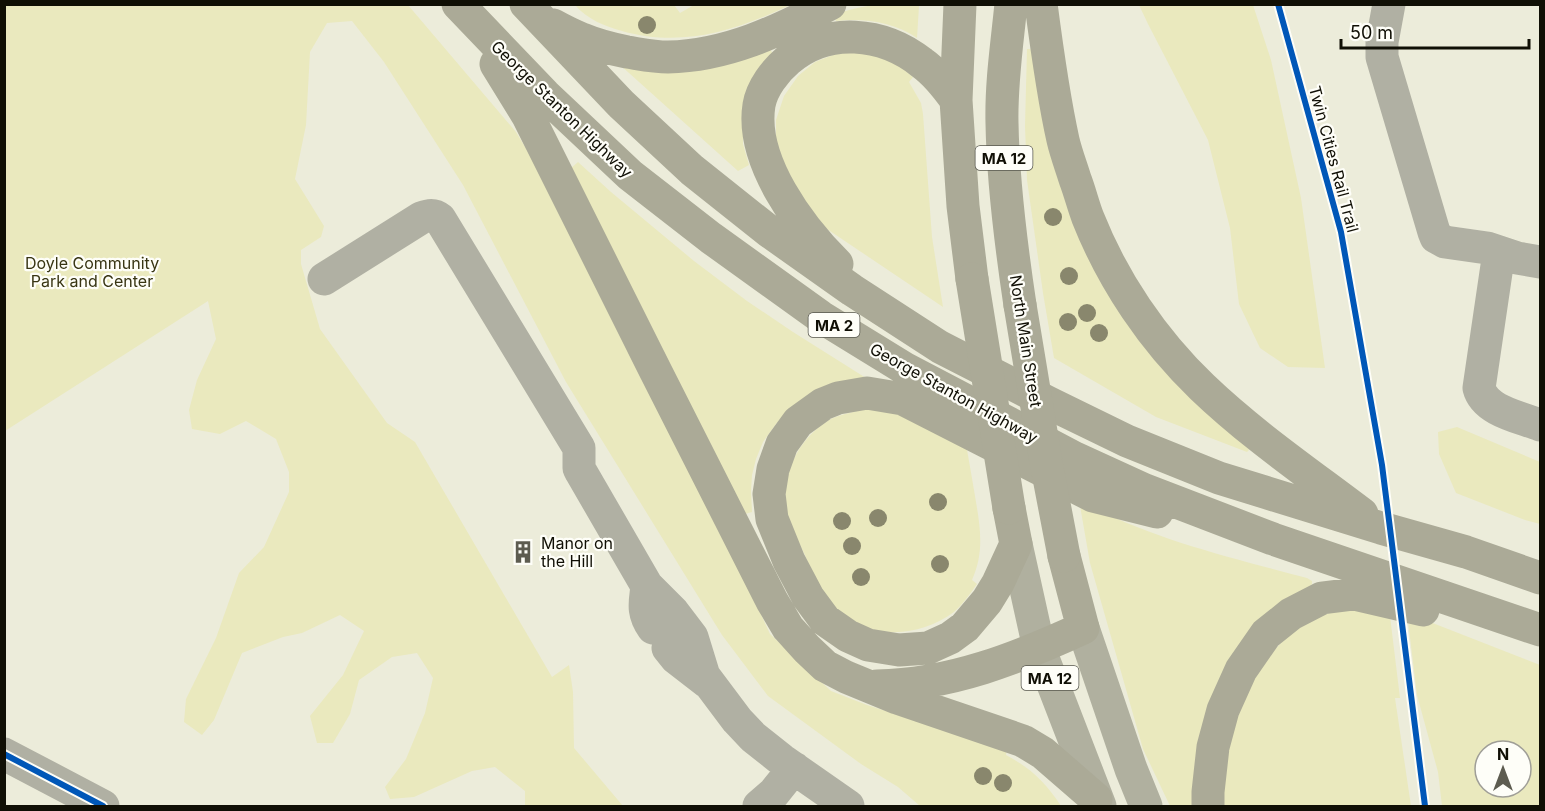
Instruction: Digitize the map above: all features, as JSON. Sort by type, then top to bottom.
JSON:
[{"type":"highway","points":[[533,12],[583,40],[625,51],[667,57],[713,52],[740,45],[830,4]]},
{"type":"highway","name":"MA 12","points":[[960,4],[956,100],[963,206],[972,279],[1016,544]]},
{"type":"highway","points":[[1011,6],[1050,67],[1063,141],[1088,218],[1118,281],[1143,319],[1177,362],[1221,405],[1381,528]]},
{"type":"highway","name":"North Main Street","points":[[1011,6],[1004,64],[1002,123],[1007,206],[1020,305],[1046,462],[1064,556],[1083,628]]},
{"type":"highway","points":[[459,7],[528,116],[767,591],[788,628],[825,666],[846,677],[897,698],[1023,741],[1043,753],[1098,803]]},
{"type":"highway","name":"George Stanton Highway","points":[[459,7],[544,95],[630,175],[711,238],[821,317],[904,368],[1075,458],[1145,490],[1273,539],[1540,630]]},
{"type":"highway","name":"George Stanton Highway","points":[[533,12],[621,104],[692,170],[770,232],[852,290],[952,354],[1127,441],[1219,478],[1466,552],[1540,578]]},
{"type":"highway","points":[[883,310],[816,242],[783,195],[764,153],[759,125],[759,102],[764,88],[773,75],[792,56],[827,39],[843,37],[879,40],[895,46],[921,62],[945,84],[956,100]]},
{"type":"highway","points":[[1016,544],[998,584],[987,601],[965,627],[950,638],[928,648],[899,650],[868,645],[848,636],[825,620],[808,597],[789,561],[772,519],[769,494],[773,469],[782,444],[798,422],[823,404],[838,398],[867,393],[903,399],[1093,496],[1273,539]]},
{"type":"highway","points":[[1208,807],[1213,747],[1223,711],[1240,670],[1266,634],[1291,614],[1322,598],[1354,594],[1540,639]]},
{"type":"highway","points":[[869,686],[894,686],[956,676],[1014,658],[1083,628]]},
{"type":"main road","name":"MA 12","points":[[1016,544],[1039,648],[1098,803]]},
{"type":"main road","name":"North Main Street","points":[[1083,628],[1146,807]]},
{"type":"street","points":[[1389,4],[1382,42],[1382,57],[1436,237],[1445,242],[1487,248],[1521,259],[1540,262]]},
{"type":"street","points":[[324,279],[421,218],[429,215],[440,219],[579,448],[579,468],[647,586],[673,612],[692,637],[707,682]]},
{"type":"street","points":[[1500,252],[1479,388],[1486,402],[1496,408],[1540,424]]},
{"type":"street","points":[[647,586],[645,613],[647,620],[676,658],[707,682],[753,737],[848,807]]},
{"type":"street","points":[[4,754],[104,807]]},
{"type":"street","points":[[759,807],[774,793],[794,768]]},
{"type":"green space","points":[[889,4],[919,6],[917,38],[899,28],[878,22],[836,21],[834,15],[861,7]]},
{"type":"green space","name":"Doyle Community Park and Center","points":[[4,5],[408,5],[516,132],[566,214],[733,553],[770,634],[831,691],[867,705],[1007,749],[1006,755],[1037,777],[1061,806],[920,806],[898,787],[861,764],[768,696],[722,635],[566,382],[463,185],[384,62],[352,21],[327,23],[310,52],[306,125],[295,179],[324,226],[321,237],[301,250],[301,264],[320,329],[387,423],[415,442],[552,677],[569,665],[573,692],[574,748],[623,806],[525,806],[525,791],[495,767],[472,771],[414,797],[390,799],[385,787],[406,759],[425,713],[433,678],[417,653],[392,657],[359,680],[350,714],[333,743],[317,743],[310,716],[343,675],[364,631],[340,615],[302,633],[283,637],[242,653],[214,720],[202,735],[184,722],[186,699],[216,638],[239,573],[264,547],[289,492],[289,472],[276,439],[246,421],[220,434],[192,429],[189,410],[197,380],[216,339],[208,301],[5,431]]},
{"type":"green space","points":[[575,5],[674,5],[680,13],[694,5],[790,5],[728,29],[708,34],[666,38],[644,36],[609,27],[590,18]]},
{"type":"green space","points":[[1139,5],[1253,5],[1271,60],[1301,198],[1325,368],[1288,367],[1260,348],[1239,304],[1230,228],[1208,140]]},
{"type":"green space","points":[[767,45],[774,55],[743,125],[743,144],[749,165],[738,171],[619,64]]},
{"type":"green space","points":[[1027,49],[1033,51],[1056,169],[1247,446],[1249,450],[1247,452],[1156,417],[1054,358],[1027,180],[1025,126]]},
{"type":"green space","points":[[854,50],[893,60],[913,77],[909,82],[921,103],[923,114],[932,237],[943,307],[824,227],[799,198],[776,148],[776,120],[784,96],[798,76],[815,62],[838,53]]},
{"type":"green space","points":[[578,162],[694,261],[747,301],[866,378],[790,409],[776,424],[763,442],[756,459],[752,475],[752,512],[745,514],[570,169]]},
{"type":"green space","points":[[860,410],[890,410],[966,444],[980,528],[979,559],[972,580],[977,584],[954,612],[919,629],[901,632],[866,627],[835,608],[817,584],[788,518],[786,489],[788,476],[792,462],[807,438],[829,420]]},
{"type":"green space","points":[[1457,427],[1540,462],[1540,524],[1456,493],[1439,454],[1438,432]]},
{"type":"green space","points":[[1079,500],[1134,526],[1190,546],[1312,581],[1308,588],[1296,593],[1193,806],[1170,806],[1143,749],[1090,563]]},
{"type":"green space","points":[[1348,607],[1389,608],[1400,698],[1395,698],[1411,806],[1220,806],[1220,786],[1237,707],[1269,656],[1290,633],[1320,616]]},
{"type":"green space","points":[[1407,613],[1540,665],[1540,806],[1442,806],[1438,772],[1417,695]]},
{"type":"cycle path","name":"Twin Cities Rail Trail","points":[[1278,4],[1341,232],[1382,465],[1425,806]]},
{"type":"cycle path","points":[[4,754],[103,806]]},
{"type":"place","name":"Manor on the Hill","points":[[523,552]]}]
